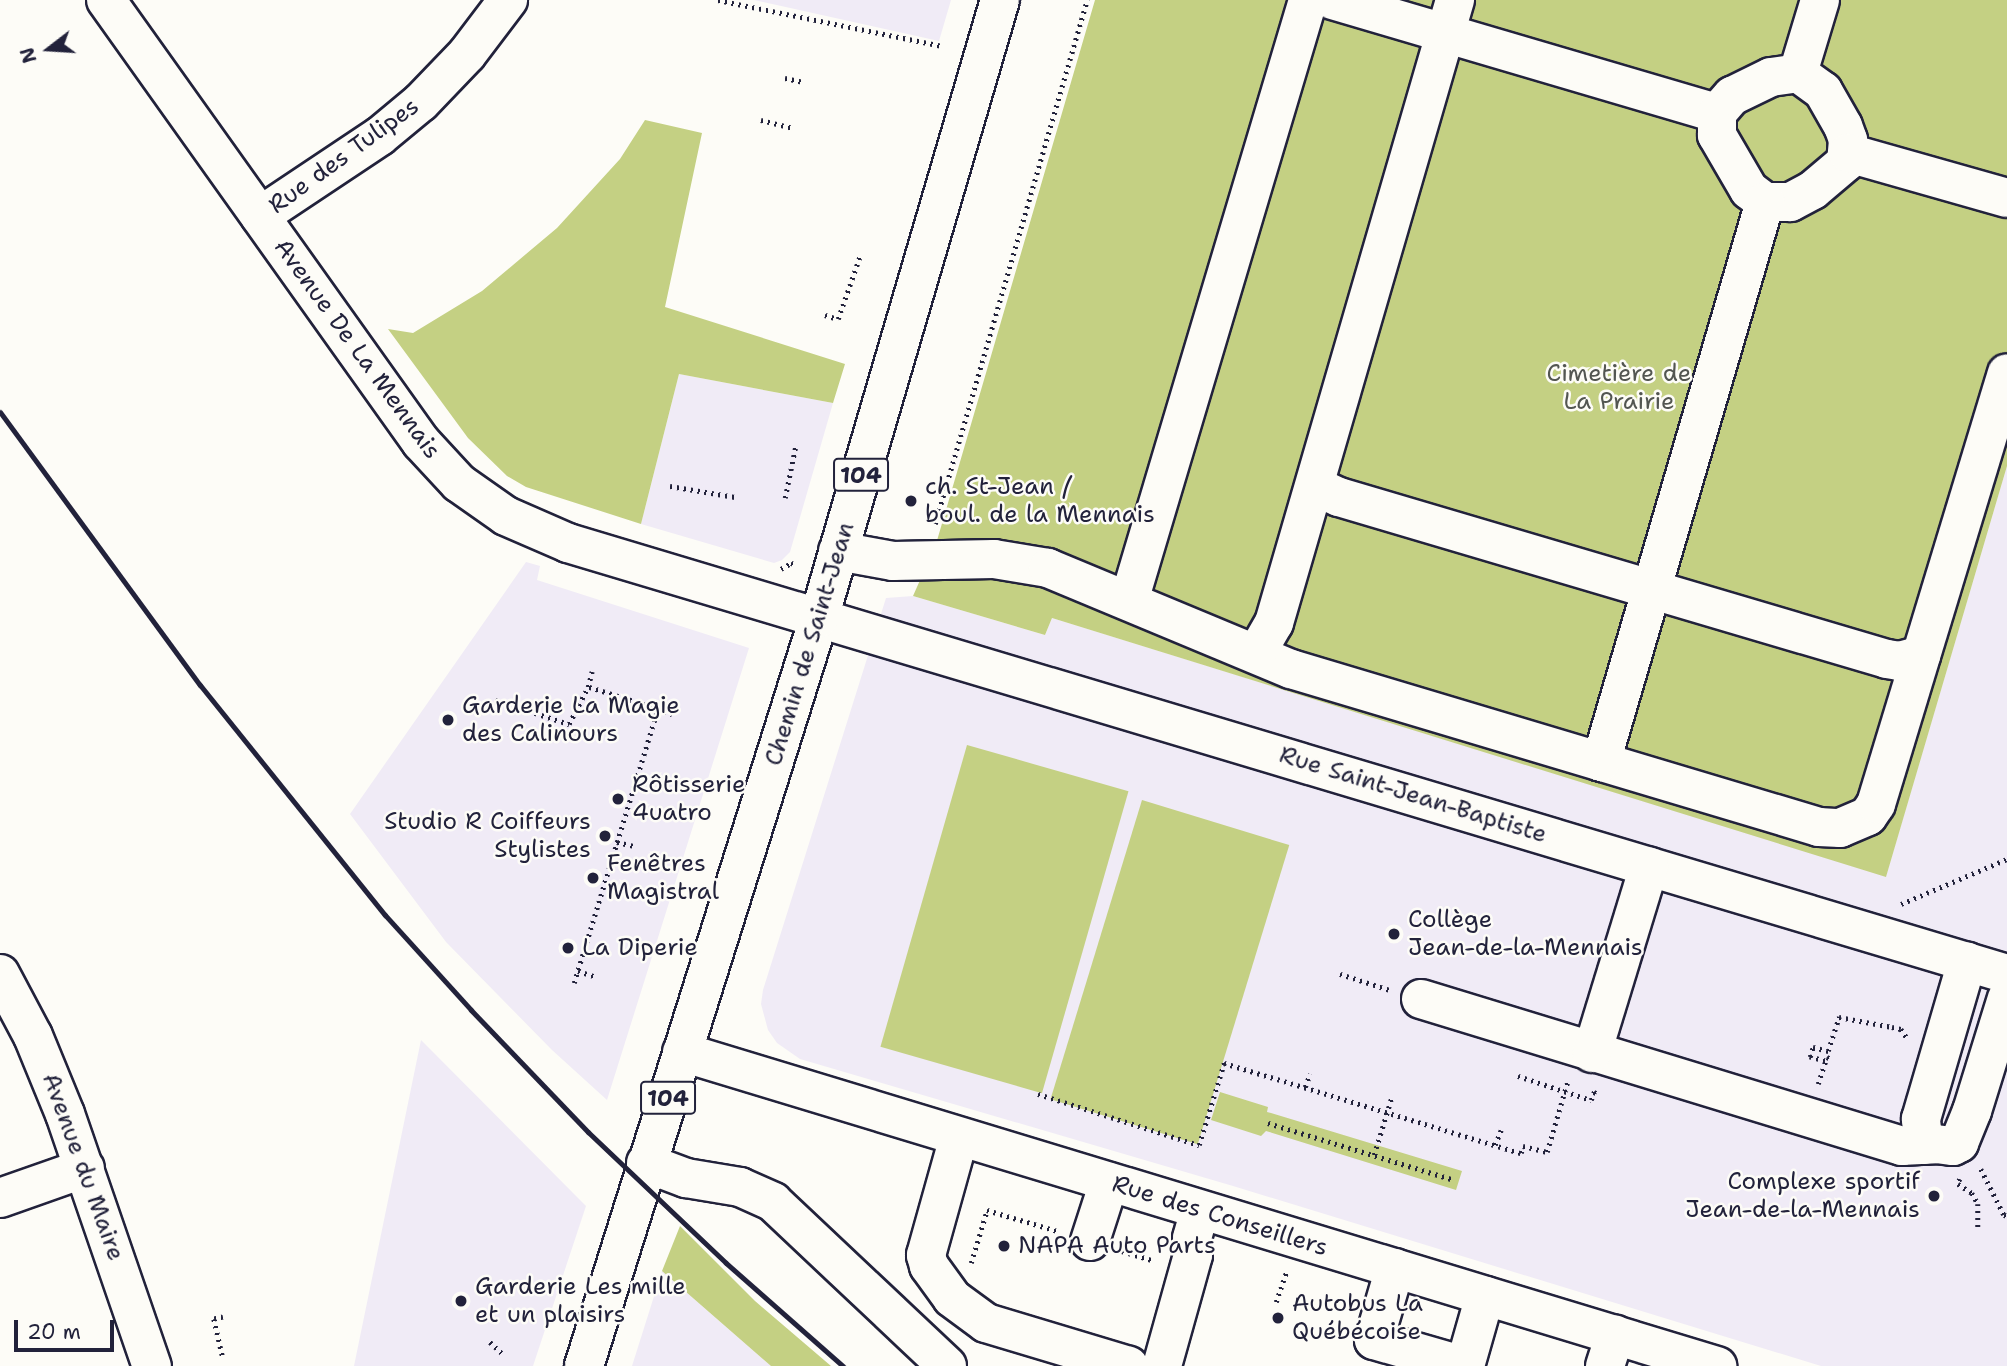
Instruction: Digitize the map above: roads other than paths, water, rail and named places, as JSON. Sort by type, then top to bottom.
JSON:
[{"type":"street","name":"Avenue De La Mennais","points":[[106,0],[413,432],[441,466],[480,501],[568,543],[819,618]]},
{"type":"street","name":"Rue des Tulipes","points":[[261,216],[380,136],[421,102],[467,54],[508,0]]},
{"type":"street","name":"Chemin de Saint-Jean","points":[[584,1366],[819,618],[1000,0]]},
{"type":"street","points":[[1129,601],[1308,0]]},
{"type":"street","points":[[1332,0],[1450,16],[1717,113]]},
{"type":"street","points":[[1798,73],[1820,0]]},
{"type":"street","points":[[1256,654],[1275,623],[1450,16]]},
{"type":"street","points":[[1798,73],[1823,91],[1843,126],[1848,153],[1846,162],[1813,190],[1790,202],[1765,202],[1749,190],[1717,135],[1717,113],[1723,104],[1742,91],[1771,77],[1798,73]]},
{"type":"street","points":[[1848,153],[2007,198]]},
{"type":"street","points":[[1601,762],[1765,202]]},
{"type":"street","points":[[838,551],[973,573],[994,559],[1048,568],[1291,669],[1819,827],[1840,828],[1855,824],[1868,816],[1876,804],[2007,374]]},
{"type":"street","points":[[1315,486],[1339,497],[1887,659],[1899,660],[1921,655]]},
{"type":"street","name":"Rue Saint-Jean-Baptiste","points":[[819,618],[2007,974]]},
{"type":"street","points":[[1582,1060],[1649,866]]},
{"type":"street","points":[[1924,1145],[1921,1119],[1967,962]]},
{"type":"street","name":"Avenue du Maire","points":[[0,974],[33,1035],[86,1168],[152,1366]]},
{"type":"street","points":[[1421,999],[1582,1060],[1902,1146],[1953,1146],[1959,1143],[1972,1111],[2007,998]]},
{"type":"street","name":"Rue des Conseillers","points":[[682,1052],[1109,1182],[1187,1237],[1395,1268],[1485,1296],[1610,1351],[1717,1366]]},
{"type":"street","points":[[959,1137],[926,1255],[929,1266],[952,1298],[986,1323],[1129,1366]]},
{"type":"street","points":[[646,1163],[686,1178],[740,1186],[773,1202],[947,1366]]},
{"type":"street","points":[[0,1198],[86,1168]]},
{"type":"street","points":[[1090,1241],[1109,1182]]},
{"type":"street","points":[[1162,1366],[1193,1255],[1187,1237]]},
{"type":"street","points":[[1395,1268],[1370,1353],[1464,1366],[1485,1296]]},
{"type":"railway","points":[[0,412],[200,685],[385,915],[588,1132],[726,1263],[843,1366]]},
{"type":"place","name":"ch. St-Jean / boul. de la Mennais","points":[[911,501]]},
{"type":"place","name":"Garderie La Magie des Calinours","points":[[448,720]]},
{"type":"place","name":"Rôtisserie 4uatro","points":[[618,799]]},
{"type":"place","name":"Studio R Coiffeurs Stylistes","points":[[605,836]]},
{"type":"place","name":"Fenêtres Magistral","points":[[593,878]]},
{"type":"place","name":"Collège Jean-de-la-Mennais","points":[[1394,934]]},
{"type":"place","name":"La Diperie","points":[[568,948]]},
{"type":"place","name":"Complexe sportif Jean-de-la-Mennais","points":[[1934,1196]]},
{"type":"place","name":"NAPA Auto Parts","points":[[1004,1246]]},
{"type":"place","name":"Garderie Les mille et un plaisirs","points":[[461,1301]]},
{"type":"place","name":"Autobus La Québécoise","points":[[1278,1318]]},
{"type":"park label","name":"Cimetière de La Prairie","points":[[1619,388]]}]
